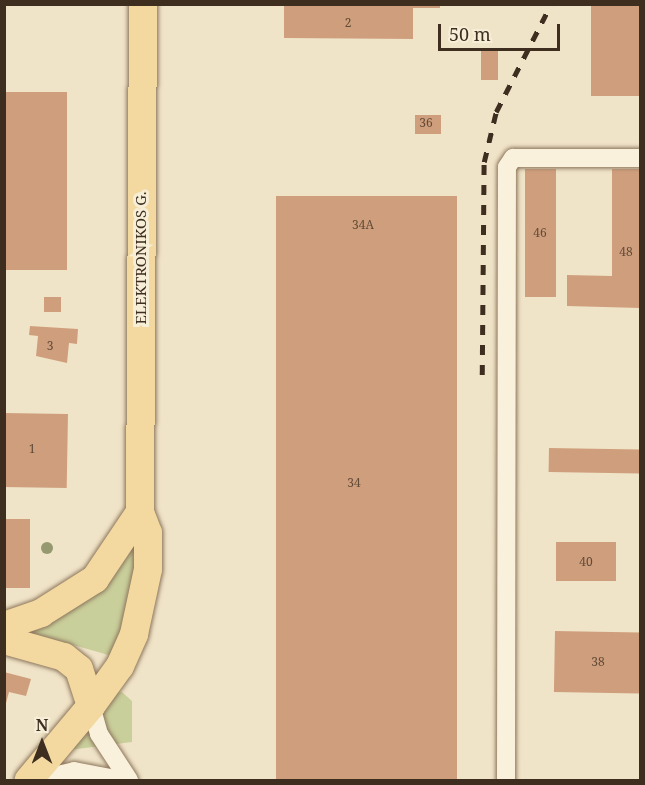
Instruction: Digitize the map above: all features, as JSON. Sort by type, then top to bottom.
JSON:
[{"type":"main road","name":"ELEKTRONIKOS G.","points":[[29,780],[91,706],[120,666],[144,596],[148,533],[140,513],[143,4]]},
{"type":"main road","points":[[4,626],[41,613],[95,579],[140,513]]},
{"type":"main road","points":[[4,640],[64,657],[79,669],[91,706]]},
{"type":"street","points":[[506,780],[507,167],[513,158],[640,158]]},
{"type":"street","points":[[91,706],[99,734],[129,780]]},
{"type":"street","points":[[36,780],[74,771],[121,780]]},
{"type":"green space","points":[[141,532],[128,622],[112,656],[24,631]]},
{"type":"green space","points":[[122,692],[132,701],[132,742],[69,750],[113,693]]},
{"type":"building","points":[[284,4],[440,4],[440,8],[413,8],[413,39],[284,38]]},
{"type":"building","points":[[591,4],[640,4],[640,96],[591,96]]},
{"type":"building","points":[[481,49],[498,49],[498,80],[481,80]]},
{"type":"building","points":[[4,92],[67,92],[67,270],[4,270]]},
{"type":"building","points":[[415,115],[441,115],[441,134],[415,134]]},
{"type":"building","points":[[525,169],[556,169],[556,297],[525,297]]},
{"type":"building","points":[[612,169],[640,169],[640,308],[567,306],[567,275],[612,276]]},
{"type":"building","points":[[276,196],[457,196],[457,780],[276,780]]},
{"type":"building","points":[[44,297],[61,297],[61,312],[44,312]]},
{"type":"building","points":[[30,326],[78,329],[77,344],[69,343],[67,363],[36,356],[38,336],[29,335]]},
{"type":"building","points":[[4,413],[68,414],[67,488],[4,487]]},
{"type":"building","points":[[549,448],[640,450],[640,474],[549,472]]},
{"type":"building","points":[[4,519],[30,519],[30,588],[4,588]]},
{"type":"building","points":[[556,542],[616,542],[616,581],[556,581]]},
{"type":"building","points":[[555,631],[640,632],[639,693],[554,692]]},
{"type":"building","points":[[4,672],[31,679],[26,696],[9,692],[5,707]]},
{"type":"railway","points":[[482,375],[484,162],[496,112],[551,4]]}]
